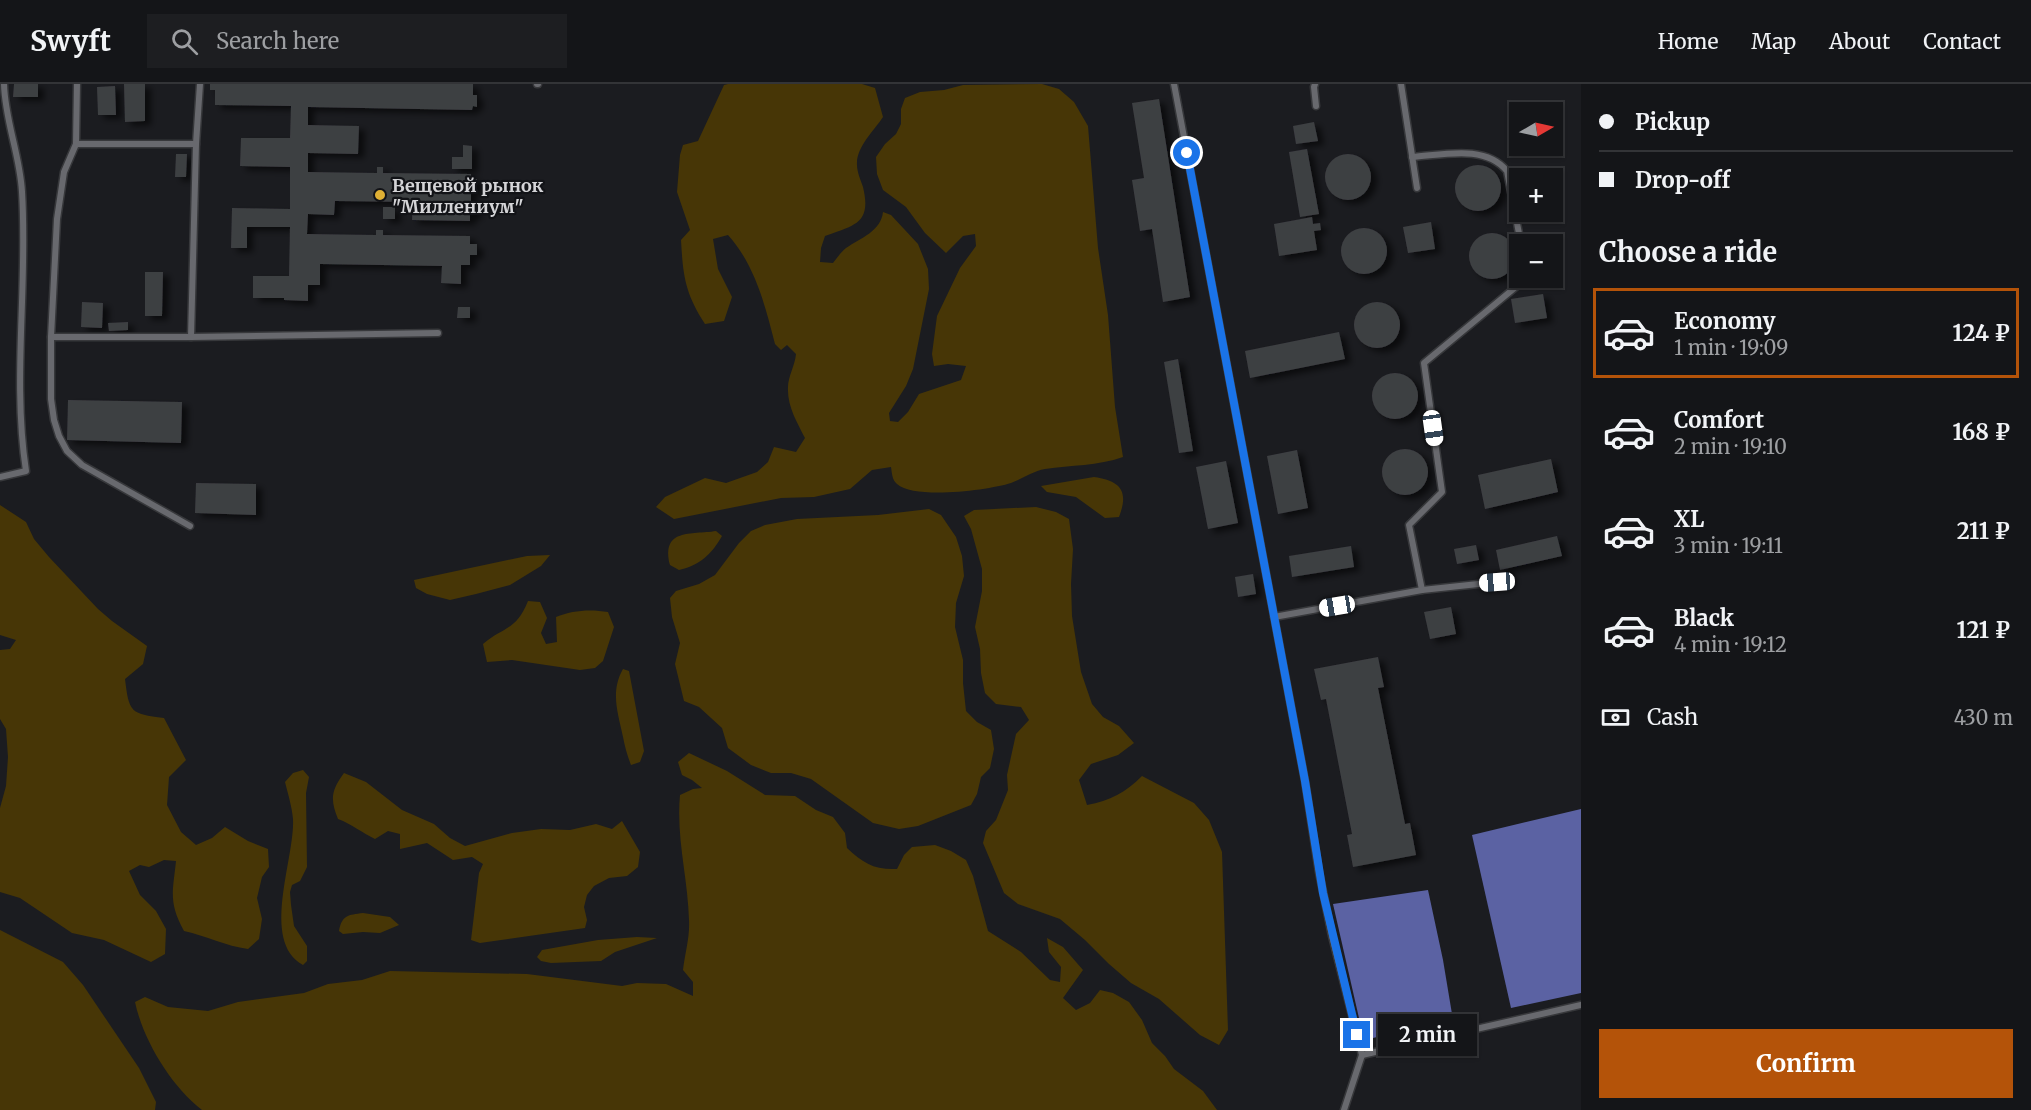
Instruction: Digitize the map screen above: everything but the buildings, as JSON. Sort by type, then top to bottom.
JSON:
[{"type":"lane","points":[[0,477],[27,471],[21,436],[20,386],[22,191],[7,120],[4,84]]},
{"type":"lane","points":[[77,84],[76,144],[64,172],[60,191],[51,338],[51,399],[54,420],[67,451],[82,465],[190,526]]},
{"type":"lane","points":[[190,337],[200,84]]},
{"type":"lane","points":[[1173,84],[1305,781],[1321,882],[1362,1055],[1344,1110]]},
{"type":"lane","points":[[1315,84],[1316,106]]},
{"type":"lane","points":[[1401,84],[1417,188]]},
{"type":"lane","points":[[76,144],[196,144]]},
{"type":"lane","points":[[1412,157],[1473,153],[1485,155],[1501,164],[1507,171],[1519,234]]},
{"type":"lane","points":[[1422,590],[1409,525],[1442,492],[1424,363],[1515,288]]},
{"type":"lane","points":[[51,338],[438,333]]},
{"type":"lane","points":[[1274,617],[1422,590],[1497,582]]},
{"type":"lane","points":[[1362,1055],[1581,1005]]},
{"type":"shaded area","points":[[862,84],[875,88],[883,117],[862,146],[857,158],[857,168],[865,199],[863,216],[852,225],[825,236],[820,262],[833,263],[846,248],[874,229],[883,212],[891,215],[918,244],[928,269],[929,289],[913,369],[906,386],[889,413],[890,421],[898,422],[908,412],[919,394],[961,380],[966,366],[948,364],[934,366],[932,354],[937,316],[960,268],[976,246],[975,234],[963,236],[946,253],[925,233],[906,207],[883,190],[877,174],[876,157],[896,134],[901,124],[901,109],[905,98],[920,92],[944,90],[963,85],[1042,84],[1059,89],[1074,102],[1088,126],[1098,248],[1108,315],[1115,407],[1123,457],[1094,464],[1036,471],[1011,483],[970,491],[935,493],[906,489],[895,482],[891,467],[872,470],[850,489],[814,497],[781,498],[674,519],[656,507],[665,497],[705,478],[726,483],[757,472],[768,462],[774,447],[796,452],[805,438],[793,414],[788,394],[788,383],[796,354],[787,345],[781,350],[775,344],[763,300],[752,272],[728,235],[713,239],[718,269],[732,297],[724,321],[705,324],[693,303],[686,284],[681,240],[690,230],[677,192],[680,155],[683,145],[698,141],[724,85]]},
{"type":"shaded area","points":[[1094,477],[1111,481],[1120,489],[1123,500],[1119,517],[1105,518],[1076,497],[1047,492],[1041,486]]},
{"type":"shaded area","points":[[0,505],[26,522],[34,539],[98,609],[147,646],[143,664],[125,679],[126,690],[130,705],[138,713],[164,718],[186,760],[169,777],[167,805],[181,832],[196,845],[212,838],[225,827],[248,841],[268,849],[269,867],[262,877],[257,898],[262,919],[259,939],[248,949],[184,931],[174,904],[176,861],[164,860],[149,867],[140,865],[129,871],[140,895],[156,911],[166,929],[165,954],[151,962],[104,940],[72,933],[20,898],[0,892],[0,808],[6,786],[8,757],[6,729],[0,719],[0,650],[10,649],[16,640],[0,635]]},
{"type":"shaded area","points":[[1036,507],[1056,512],[1069,519],[1073,549],[1072,616],[1081,672],[1092,704],[1103,717],[1119,726],[1134,743],[1118,755],[1091,764],[1079,780],[1087,805],[1117,795],[1142,776],[1194,803],[1209,820],[1222,852],[1228,1030],[1219,1045],[1200,1035],[1159,999],[1131,983],[1060,919],[1018,904],[1004,893],[983,843],[986,831],[996,820],[1008,790],[1007,775],[1016,734],[1029,720],[1021,707],[996,704],[985,693],[975,627],[982,591],[982,569],[971,529],[964,516],[974,510]]},
{"type":"shaded area","points":[[929,509],[941,515],[956,537],[962,556],[964,576],[956,603],[955,627],[963,660],[966,711],[977,722],[991,730],[994,749],[990,768],[981,777],[977,794],[971,805],[918,826],[899,829],[873,823],[811,779],[791,773],[771,773],[751,765],[728,748],[722,728],[699,707],[684,701],[675,664],[680,643],[672,617],[670,598],[676,591],[699,584],[715,575],[751,531],[765,525],[797,519],[878,515]]},
{"type":"shaded area","points":[[716,531],[722,536],[714,549],[704,558],[679,570],[670,565],[668,553],[674,539],[688,534]]},
{"type":"shaded area","points":[[550,555],[541,566],[510,585],[450,600],[427,594],[416,588],[414,580],[527,556]]},
{"type":"shaded area","points":[[528,601],[540,602],[547,618],[541,633],[546,644],[557,642],[556,617],[582,611],[608,612],[614,627],[603,661],[595,668],[580,670],[512,660],[487,662],[483,644],[514,623]]},
{"type":"shaded area","points":[[623,669],[629,671],[644,751],[640,762],[631,765],[616,703],[617,686]]},
{"type":"shaded area","points":[[689,753],[727,771],[765,795],[795,796],[816,810],[833,817],[845,833],[847,848],[869,864],[897,869],[904,855],[912,847],[935,845],[966,860],[973,876],[988,931],[1021,952],[1050,980],[1060,982],[1061,967],[1049,952],[1047,938],[1063,947],[1083,970],[1063,998],[1076,1010],[1090,1003],[1100,990],[1113,993],[1129,1002],[1142,1020],[1152,1043],[1174,1069],[1203,1091],[1217,1110],[202,1110],[169,1075],[144,1032],[135,1002],[145,997],[168,1007],[208,1011],[238,1002],[304,993],[328,984],[362,980],[390,971],[527,974],[622,986],[637,983],[666,984],[693,996],[693,982],[683,970],[689,920],[679,811],[680,795],[702,788],[682,775],[678,762]]},
{"type":"shaded area","points":[[303,770],[309,777],[306,793],[307,867],[300,881],[292,885],[290,892],[294,926],[307,946],[307,961],[303,965],[290,953],[284,938],[281,919],[293,819],[285,782],[293,773]]},
{"type":"shaded area","points":[[344,773],[366,782],[402,810],[434,824],[450,838],[465,846],[512,833],[541,829],[570,830],[596,824],[612,829],[622,821],[640,852],[638,867],[627,876],[609,878],[594,886],[587,895],[584,907],[587,920],[585,928],[480,943],[471,940],[479,873],[483,864],[472,857],[453,860],[427,843],[400,849],[400,834],[388,831],[375,839],[338,819],[333,795]]},
{"type":"shaded area","points":[[363,913],[390,917],[399,925],[380,933],[343,934],[339,931],[346,917]]},
{"type":"shaded area","points":[[0,930],[63,962],[83,985],[139,1068],[156,1102],[155,1110],[0,1110]]},
{"type":"shaded area","points":[[657,938],[615,952],[601,961],[551,963],[541,961],[537,957],[542,950],[598,940]]},
{"type":"water","points":[[1581,809],[1581,993],[1511,1008],[1472,835]]},
{"type":"water","points":[[1428,890],[1453,1020],[1364,1040],[1333,904]]},
{"type":"place","name":"Вещевой рынок \"Миллениум\"","points":[[380,195]]},
{"type":"route","points":[[1187,153],[1305,781],[1319,872],[1332,936],[1357,1035]]}]
